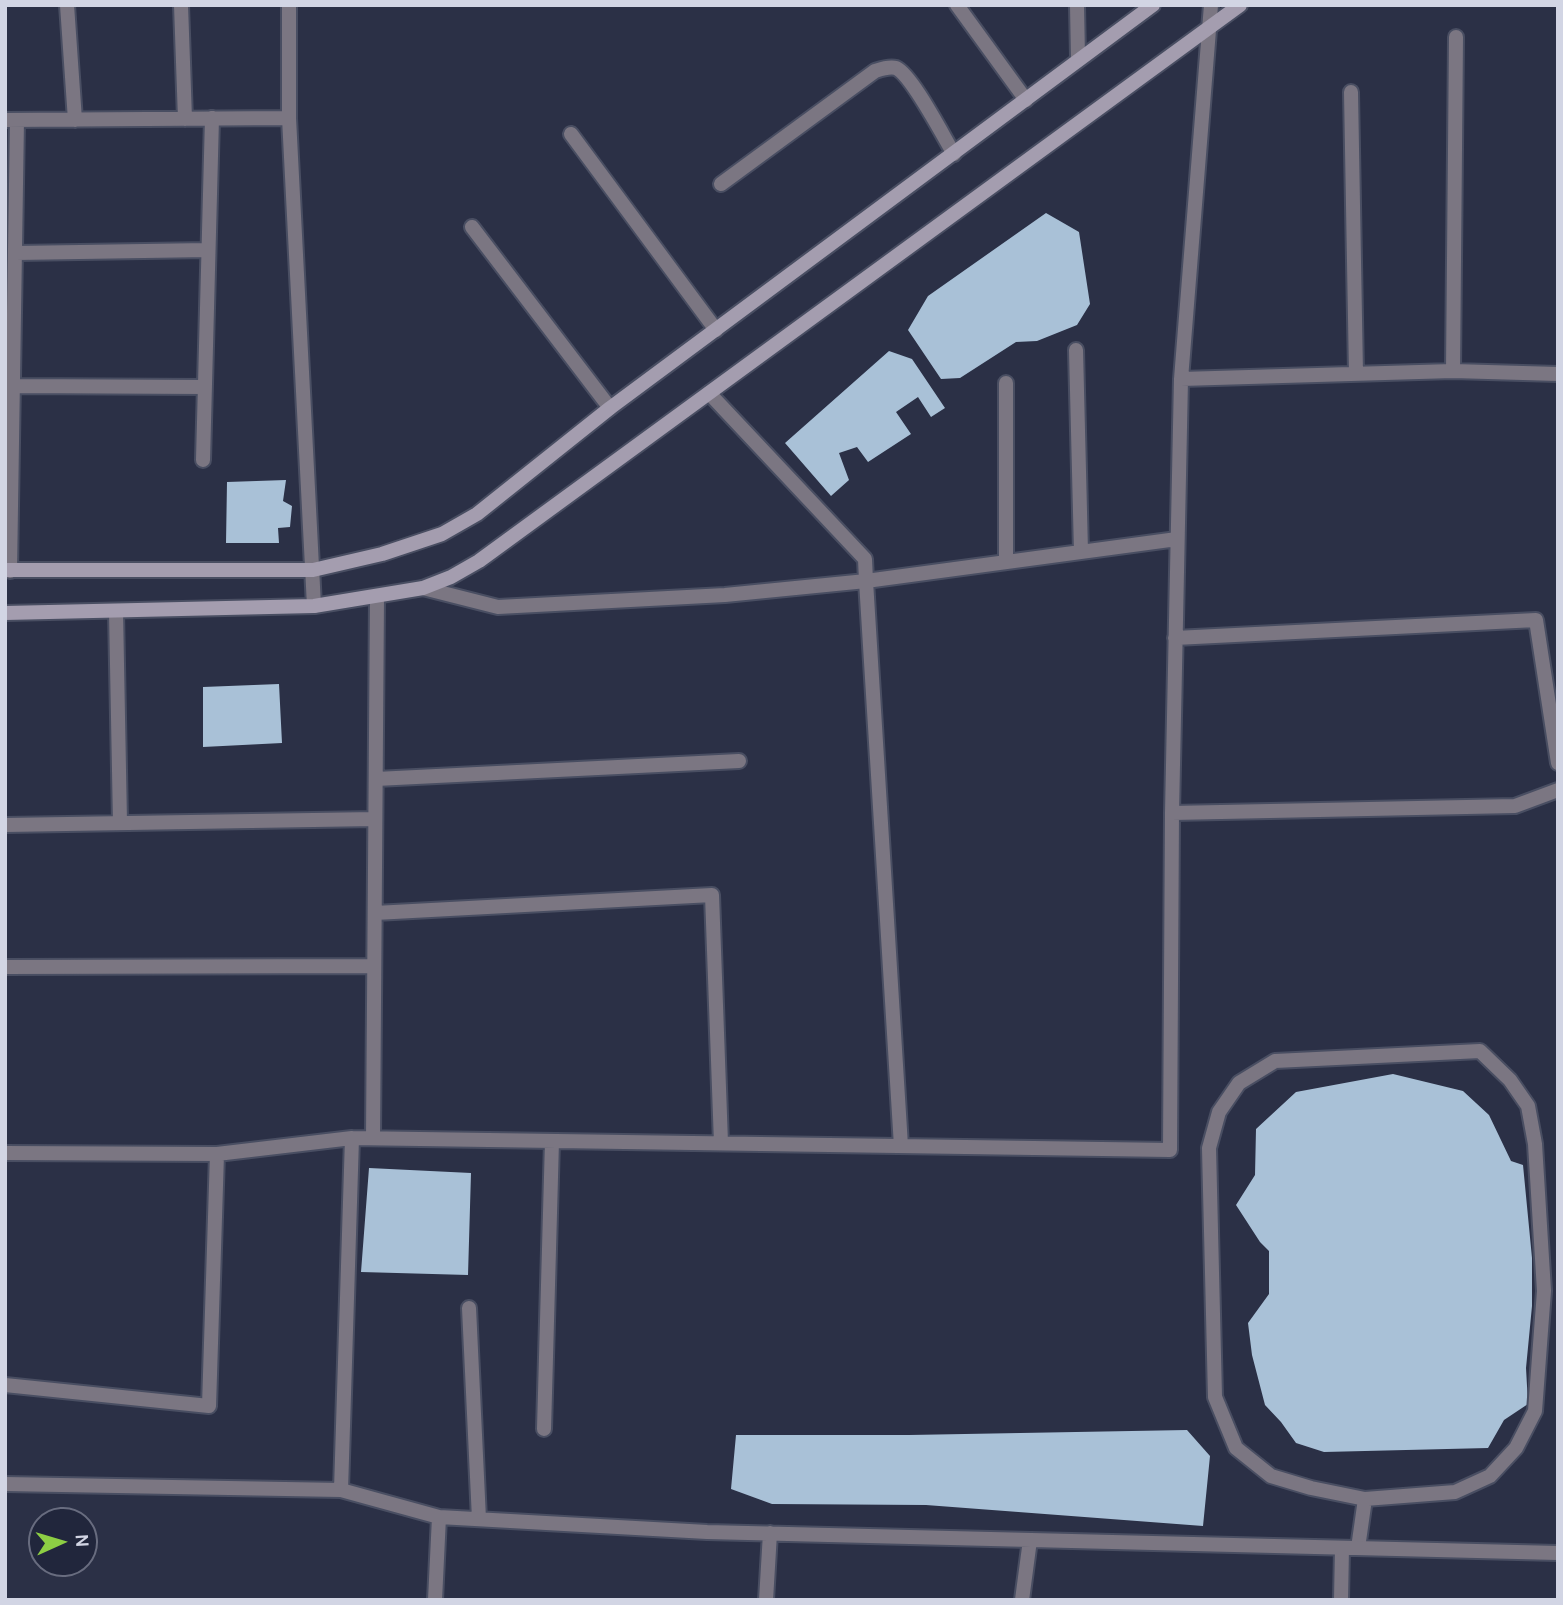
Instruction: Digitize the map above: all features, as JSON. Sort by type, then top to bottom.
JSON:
[{"type":"street","points":[[67,5],[75,120]]},
{"type":"street","points":[[181,5],[185,119]]},
{"type":"street","points":[[289,5],[289,118],[314,606]]},
{"type":"street","points":[[957,5],[1026,100]]},
{"type":"street","points":[[1077,5],[1079,58]]},
{"type":"street","points":[[289,118],[11,120],[16,253],[8,570],[313,569],[394,551],[442,534],[477,514],[610,408],[1153,5]]},
{"type":"street","points":[[5,1153],[217,1154],[352,1138],[1170,1150],[1172,813],[1181,379],[1212,5]]},
{"type":"street","points":[[5,613],[314,606],[423,588],[451,577],[479,561],[1240,5]]},
{"type":"street","points":[[1453,371],[1456,37]]},
{"type":"street","points":[[721,184],[875,71],[884,68],[894,67],[907,76],[954,154]]},
{"type":"street","points":[[1351,92],[1356,374]]},
{"type":"street","points":[[203,460],[212,118]]},
{"type":"street","points":[[571,134],[716,330]]},
{"type":"street","points":[[472,227],[610,408]]},
{"type":"street","points":[[16,253],[208,250]]},
{"type":"street","points":[[1076,350],[1081,552]]},
{"type":"street","points":[[1181,379],[1453,371],[1558,374]]},
{"type":"street","points":[[1006,383],[1006,562]]},
{"type":"street","points":[[13,386],[205,387]]},
{"type":"street","points":[[709,393],[865,559],[901,1146]]},
{"type":"street","points":[[423,588],[498,607],[725,595],[866,581],[1177,539]]},
{"type":"street","points":[[373,1138],[377,597]]},
{"type":"street","points":[[116,611],[120,823]]},
{"type":"street","points":[[1175,638],[1536,620],[1558,762]]},
{"type":"street","points":[[376,779],[739,761]]},
{"type":"street","points":[[1172,813],[1514,806],[1558,790]]},
{"type":"street","points":[[5,825],[375,819]]},
{"type":"street","points":[[375,913],[712,895],[720,1143]]},
{"type":"street","points":[[5,967],[374,965]]},
{"type":"street","points":[[1480,1051],[1510,1080],[1528,1106],[1535,1144],[1544,1291],[1535,1411],[1516,1448],[1490,1476],[1455,1492],[1365,1499],[1311,1488],[1271,1476],[1236,1448],[1215,1397],[1209,1148],[1219,1112],[1239,1083],[1275,1060],[1480,1051]]},
{"type":"street","points":[[341,1490],[352,1138]]},
{"type":"street","points":[[544,1429],[552,1141]]},
{"type":"street","points":[[5,1385],[209,1406],[217,1154]]},
{"type":"street","points":[[469,1308],[479,1519]]},
{"type":"street","points":[[5,1484],[341,1490],[439,1517],[771,1534],[1558,1553]]},
{"type":"street","points":[[1358,1548],[1365,1499]]},
{"type":"street","points":[[435,1600],[439,1517]]},
{"type":"street","points":[[766,1600],[771,1534]]},
{"type":"street","points":[[1022,1600],[1030,1540]]},
{"type":"street","points":[[1341,1600],[1342,1548]]},
{"type":"building","points":[[1046,213],[1079,232],[1090,304],[1077,325],[1037,341],[1016,342],[960,378],[941,379],[908,330],[928,296]]},
{"type":"building","points":[[889,351],[912,359],[945,408],[931,417],[918,397],[896,412],[911,434],[868,462],[857,447],[839,453],[849,480],[831,496],[785,443]]},
{"type":"building","points":[[286,480],[283,501],[292,506],[290,527],[278,528],[279,543],[226,543],[227,482]]},
{"type":"building","points":[[279,684],[282,743],[203,747],[203,687]]},
{"type":"building","points":[[1393,1074],[1463,1091],[1489,1115],[1511,1161],[1523,1165],[1532,1258],[1532,1306],[1526,1368],[1528,1404],[1504,1420],[1488,1448],[1324,1452],[1296,1443],[1265,1405],[1252,1355],[1248,1323],[1269,1294],[1269,1251],[1236,1205],[1255,1175],[1256,1129],[1296,1092]]},
{"type":"building","points":[[369,1168],[471,1173],[468,1275],[361,1272]]},
{"type":"building","points":[[1187,1430],[1210,1456],[1203,1526],[926,1505],[772,1504],[731,1489],[736,1435]]}]
